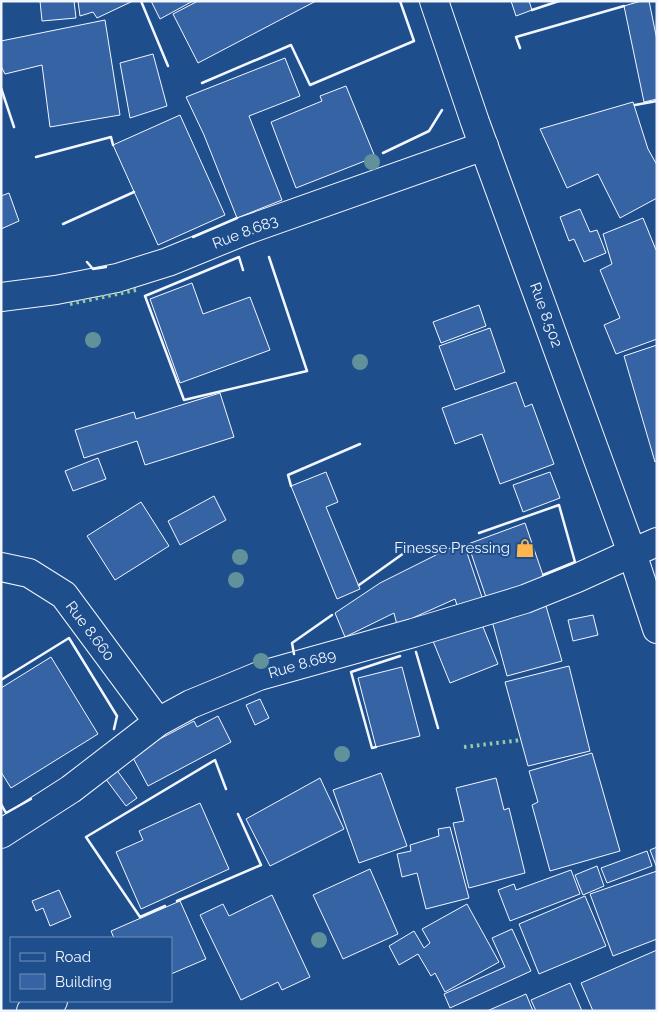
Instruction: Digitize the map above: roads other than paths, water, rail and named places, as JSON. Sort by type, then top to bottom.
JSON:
[{"type":"street","name":"Rue 8.502","points":[[434,1],[484,146],[632,552],[657,629]]},
{"type":"street","name":"Rue 8.683","points":[[1,297],[56,290],[125,276],[168,262],[244,231],[484,146]]},
{"type":"street","name":"Rue 8.689","points":[[1,834],[71,790],[158,722],[191,704],[259,676],[525,599],[657,542]]},
{"type":"street","name":"Rue 8.660","points":[[1,567],[28,573],[64,595],[158,722]]},
{"type":"street","points":[[30,1011],[51,1002]]},
{"type":"place","name":"Finesse Pressing","points":[[525,548]]}]
